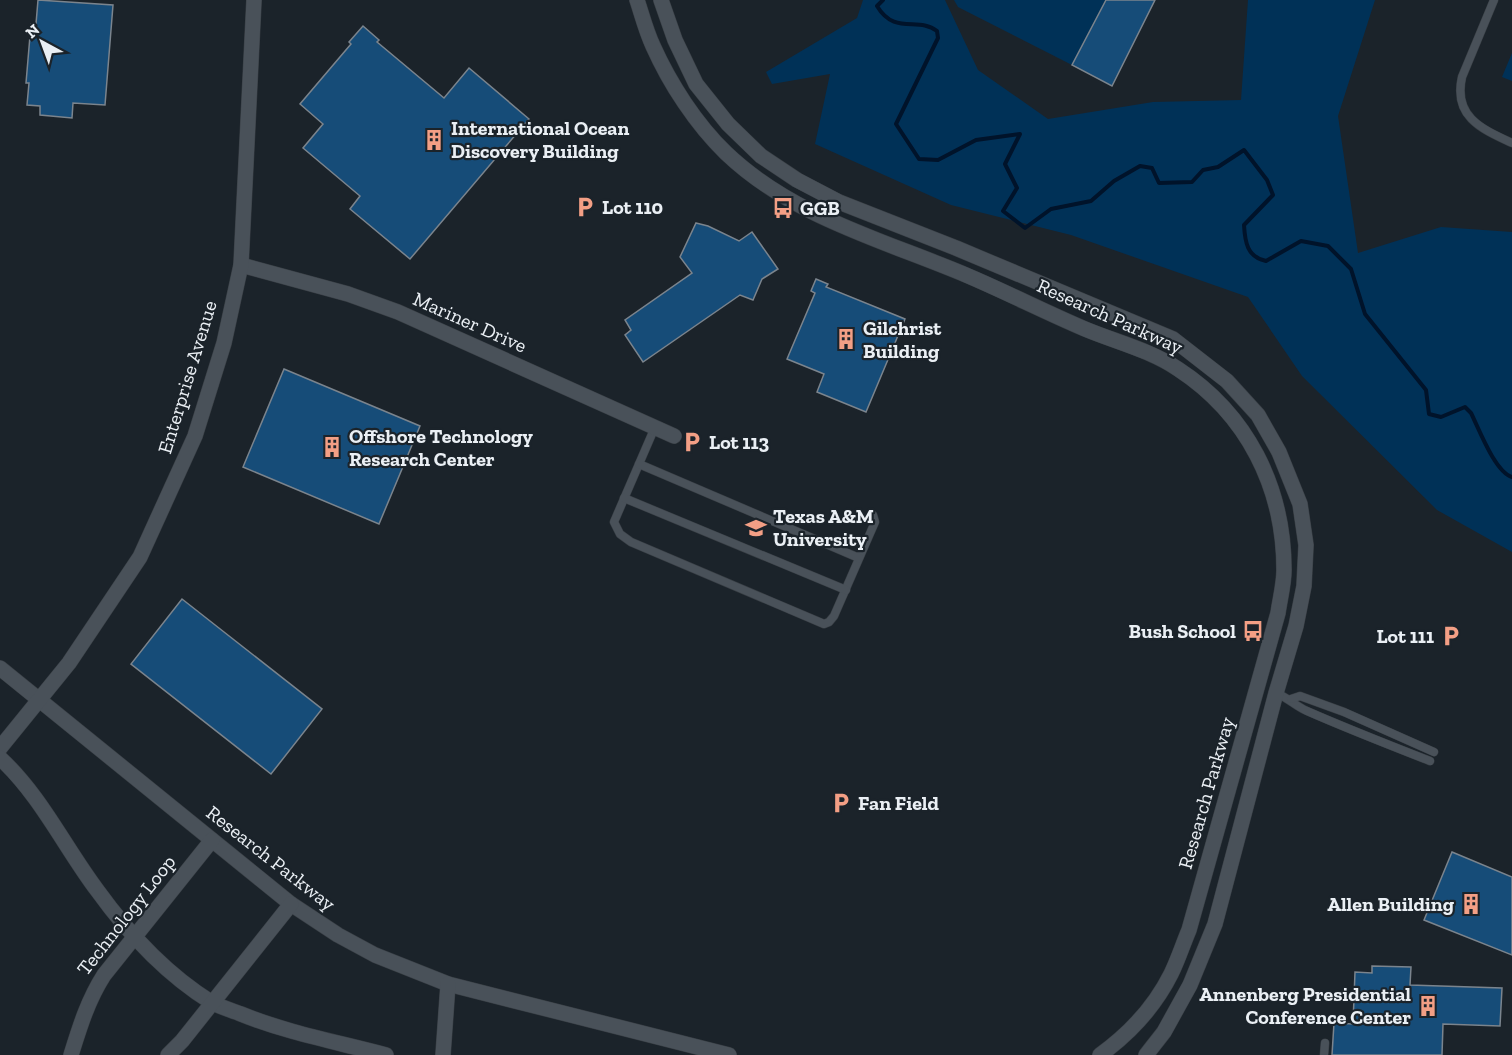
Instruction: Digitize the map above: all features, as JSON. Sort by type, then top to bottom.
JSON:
[{"type":"street","name":"Enterprise Avenue","points":[[0,748],[69,663],[140,557],[195,436],[224,343],[241,265],[254,0]]},
{"type":"street","name":"Research Parkway","points":[[637,0],[653,46],[695,118],[726,153],[748,171],[789,200],[826,219],[1088,330],[1153,355],[1178,368],[1211,394],[1238,422],[1256,451],[1272,491],[1281,528],[1284,571],[1278,613],[1189,930],[1171,975],[1131,1029],[1100,1055]]},
{"type":"street","name":"Research Parkway","points":[[661,0],[675,40],[696,84],[728,124],[761,156],[797,180],[839,202],[956,248],[1173,339],[1227,381],[1258,414],[1279,452],[1300,504],[1305,545],[1302,596],[1296,626],[1215,924],[1190,985],[1164,1032],[1146,1055]]},
{"type":"street","points":[[748,171],[761,156]]},
{"type":"street","points":[[946,268],[956,248]]},
{"type":"street","name":"Mariner Drive","points":[[241,265],[328,288],[398,312],[674,436]]},
{"type":"street","name":"Research Parkway","points":[[0,668],[291,904],[338,935],[375,955],[448,984],[729,1055]]},
{"type":"street","points":[[1258,686],[1276,693]]},
{"type":"street","points":[[0,758],[42,806],[96,889],[134,937],[190,987],[213,1003],[269,1025],[386,1055]]},
{"type":"street","name":"Technology Loop","points":[[71,1055],[92,993],[212,840]]},
{"type":"street","points":[[168,1055],[213,1003],[291,904]]},
{"type":"street","points":[[443,1055],[448,984]]},
{"type":"lane","points":[[1494,0],[1462,77],[1461,98],[1467,114],[1478,126],[1512,142]]},
{"type":"lane","points":[[655,428],[614,522],[620,534],[824,624],[834,616],[846,590],[875,522],[873,515]]},
{"type":"lane","points":[[639,465],[859,558]]},
{"type":"lane","points":[[624,498],[846,590]]},
{"type":"lane","points":[[1276,693],[1291,699],[1296,706],[1430,761]]},
{"type":"lane","points":[[1291,699],[1300,696],[1344,712],[1434,752]]},
{"type":"lane","points":[[1324,1055],[1325,1043]]},
{"type":"shaded area","points":[[863,0],[945,0],[978,70],[1048,119],[1153,102],[1241,100],[1248,0],[1375,0],[1338,116],[1358,253],[1441,227],[1512,232],[1512,552],[1437,510],[1302,376],[1248,297],[1071,235],[951,205],[815,144],[830,74],[772,84],[766,72],[857,18]]},
{"type":"shaded area","points":[[954,0],[1106,0],[1072,65],[958,7]]},
{"type":"shaded area","points":[[1512,53],[1512,81],[1502,77]]},
{"type":"building","points":[[38,0],[113,5],[105,105],[73,103],[72,118],[40,115],[40,106],[27,105],[29,83],[26,83],[31,24],[36,24]]},
{"type":"building","points":[[1106,0],[1155,0],[1112,86],[1072,65]]},
{"type":"building","name":"International Ocean Discovery Building","points":[[363,26],[379,40],[377,42],[444,98],[469,68],[529,119],[410,259],[350,209],[360,196],[303,148],[323,124],[300,104],[351,44],[349,42]]},
{"type":"building","points":[[696,223],[708,226],[739,241],[752,232],[778,269],[762,279],[753,300],[740,295],[643,362],[625,335],[631,330],[625,320],[692,273],[680,257]]},
{"type":"building","name":"Gilchrist Building","points":[[816,279],[828,284],[826,287],[905,319],[866,412],[817,392],[824,374],[787,359],[815,293],[811,291]]},
{"type":"building","name":"Offshore Technology Research Center","points":[[284,369],[420,426],[379,524],[243,467]]},
{"type":"building","points":[[182,599],[322,709],[271,774],[131,664]]},
{"type":"building","name":"Allen Building","points":[[1452,852],[1512,877],[1512,955],[1424,920]]},
{"type":"building","name":"Annenberg Presidential Conference Center","points":[[1372,966],[1411,967],[1410,985],[1502,988],[1500,1026],[1443,1024],[1442,1055],[1332,1055],[1334,1023],[1353,1024],[1355,972],[1372,973]]},
{"type":"waterway","points":[[883,0],[877,6],[891,20],[922,25],[937,31],[938,38],[896,124],[919,159],[938,160],[976,140],[1020,134],[1005,164],[1017,188],[1003,211],[1025,228],[1051,209],[1091,201],[1114,181],[1140,166],[1152,168],[1159,183],[1192,182],[1203,170],[1218,167],[1244,150],[1267,180],[1273,195],[1244,225],[1246,243],[1251,252],[1266,261],[1301,241],[1328,246],[1351,269],[1365,314],[1426,390],[1429,414],[1441,417],[1465,407],[1471,413],[1494,459],[1512,477]]},
{"type":"place","name":"International Ocean Discovery Building","points":[[434,140]]},
{"type":"place","name":"Lot 110","points":[[585,207]]},
{"type":"place","name":"GGB","points":[[783,208]]},
{"type":"place","name":"Gilchrist Building","points":[[846,339]]},
{"type":"place","name":"Lot 113","points":[[692,442]]},
{"type":"place","name":"Offshore Technology Research Center","points":[[332,447]]},
{"type":"place","name":"Texas A&M University","points":[[756,528]]},
{"type":"place","name":"Bush School","points":[[1253,631]]},
{"type":"place","name":"Lot 111","points":[[1451,636]]},
{"type":"place","name":"Fan Field","points":[[841,803]]},
{"type":"place","name":"Allen Building","points":[[1471,904]]},
{"type":"place","name":"Annenberg Presidential Conference Center","points":[[1428,1006]]}]
